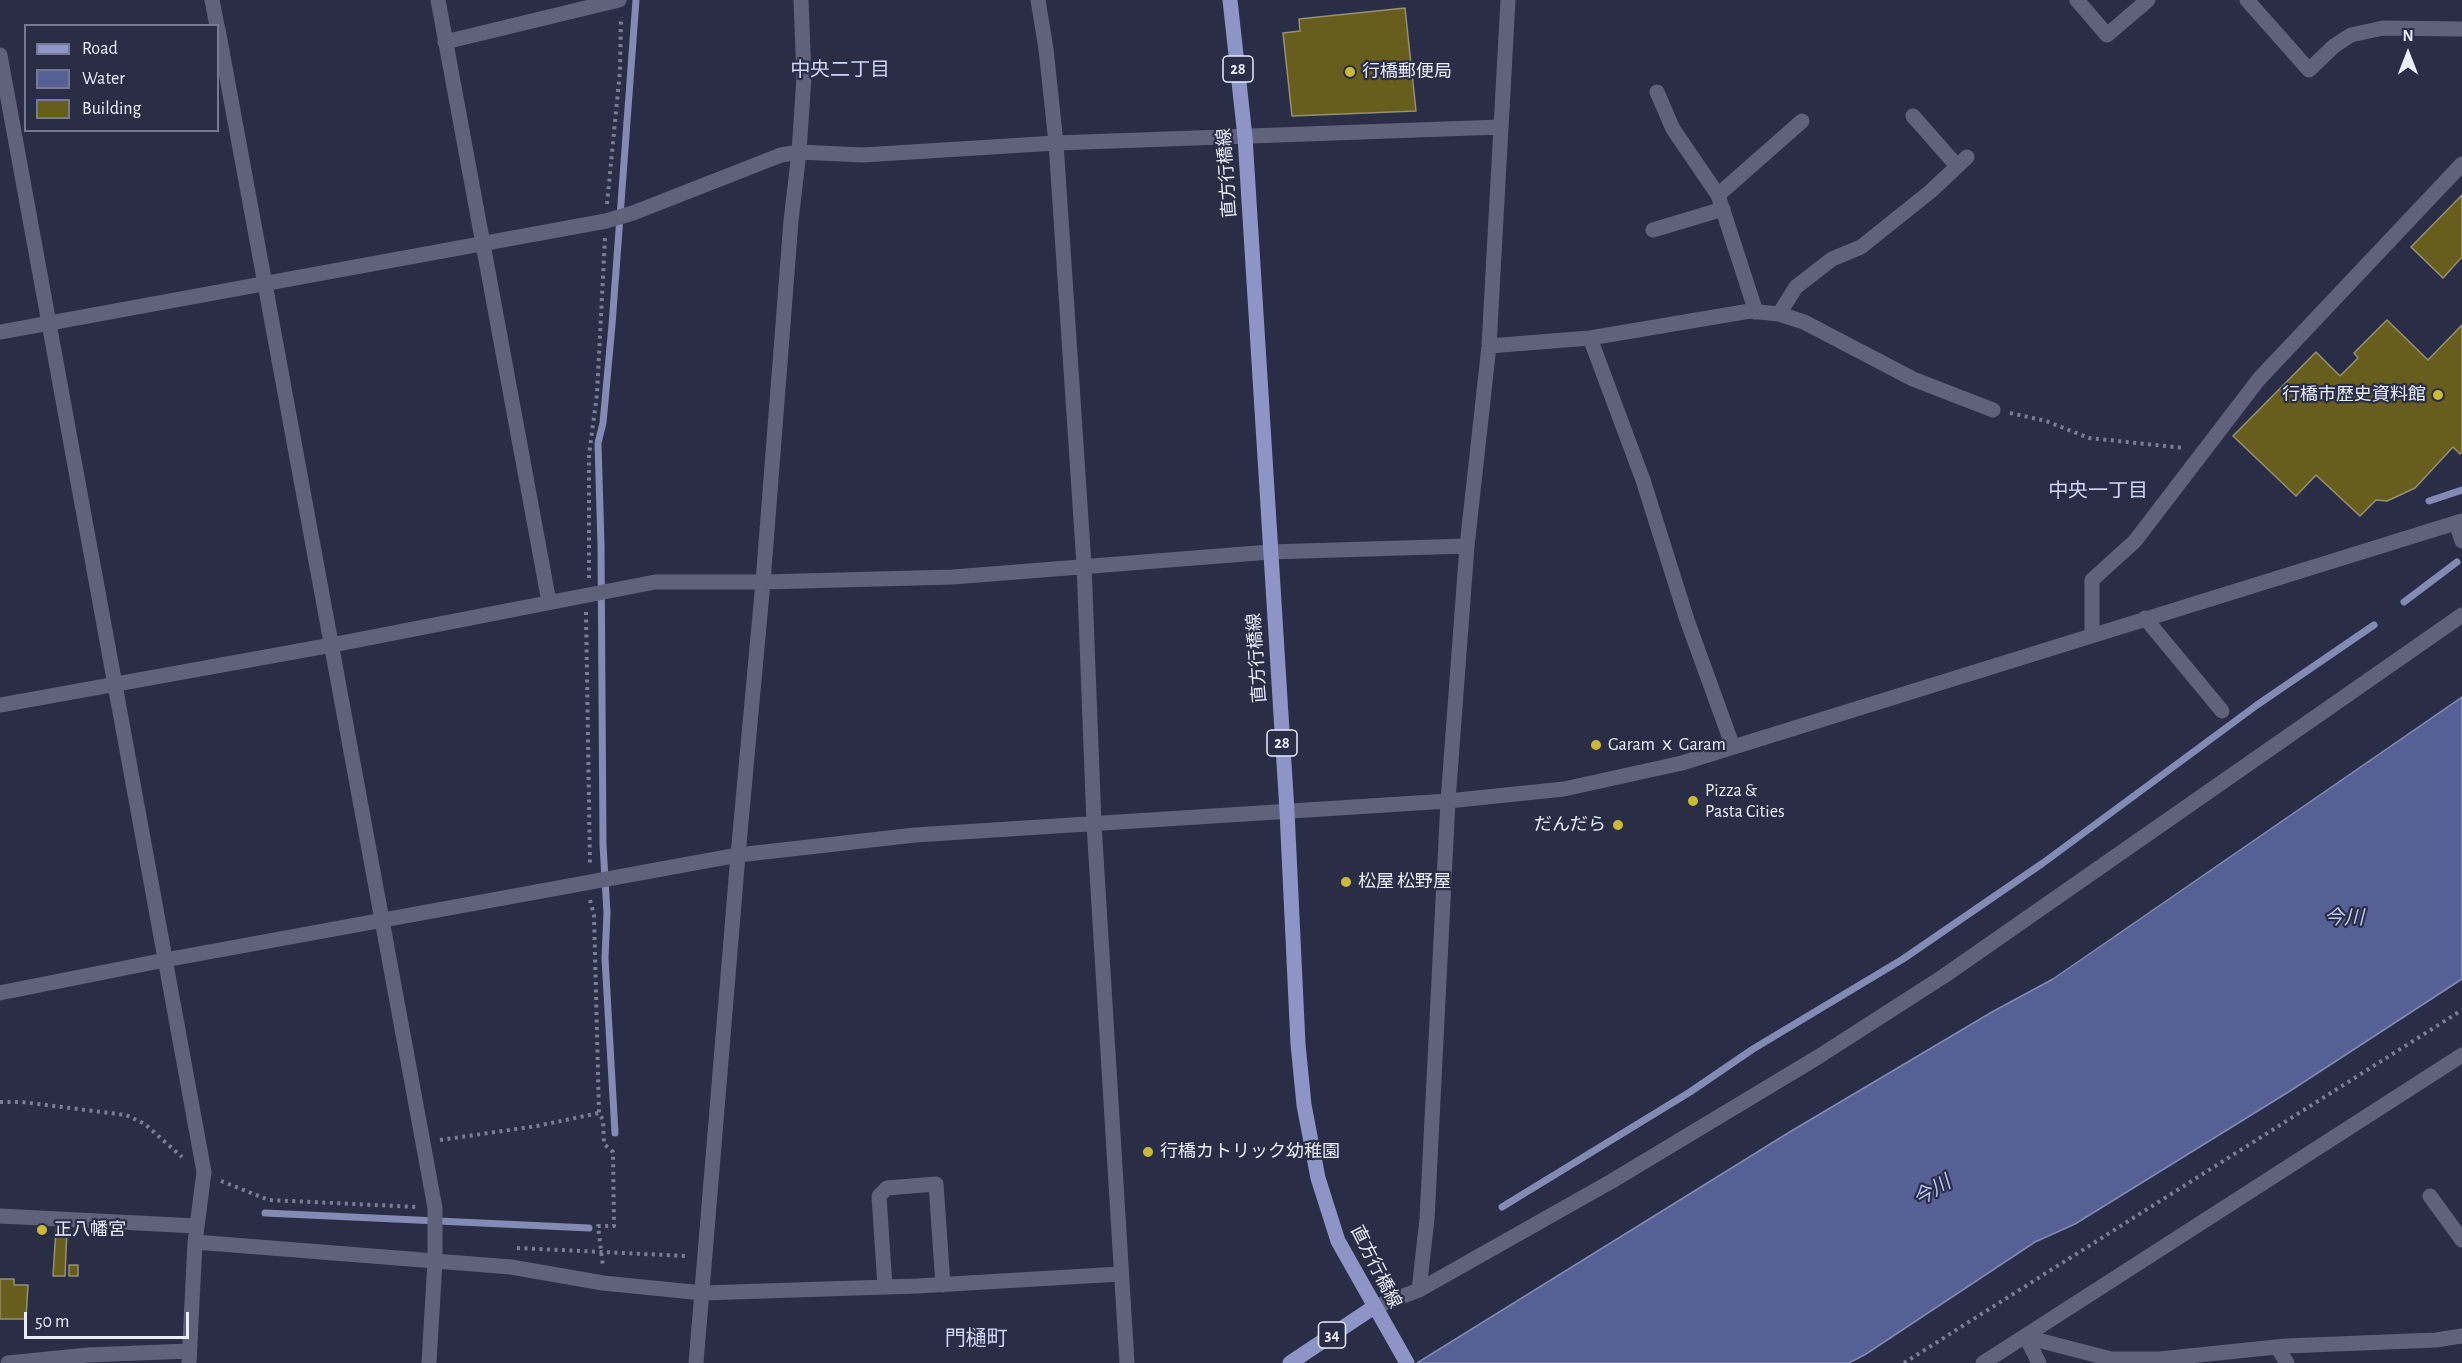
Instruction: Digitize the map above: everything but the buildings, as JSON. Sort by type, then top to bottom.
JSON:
[{"type":"main road","name":"直方行橋線","points":[[1230,0],[1245,137],[1287,811],[1298,1044],[1304,1105],[1318,1178],[1338,1241],[1407,1363]]},
{"type":"main road","name":"34","points":[[1290,1363],[1374,1307]]},
{"type":"street","points":[[212,0],[216,24]]},
{"type":"street","points":[[438,0],[549,602]]},
{"type":"street","points":[[696,1363],[799,152],[804,76],[801,0]]},
{"type":"street","points":[[1038,0],[1046,49],[1056,143],[1084,565],[1094,824],[1127,1363]]},
{"type":"street","points":[[1419,1290],[1427,1218],[1448,801],[1467,546],[1489,346],[1508,0]]},
{"type":"street","points":[[2077,0],[2106,35],[2148,0]]},
{"type":"street","points":[[2247,0],[2309,70],[2334,46],[2351,35],[2383,28],[2462,29]]},
{"type":"street","points":[[445,42],[620,5]]},
{"type":"street","points":[[219,38],[435,1208],[435,1262],[429,1363]]},
{"type":"street","points":[[0,55],[204,1172],[195,1242],[189,1357],[88,1355],[8,1363]]},
{"type":"street","points":[[1657,92],[1673,129],[1720,202],[1756,312]]},
{"type":"street","points":[[1779,314],[1796,287],[1832,259],[1861,247],[1931,191],[1962,162],[1913,117]]},
{"type":"street","points":[[1653,230],[1720,202],[1802,121]]},
{"type":"street","points":[[0,332],[606,221],[633,213],[781,155],[799,152],[863,155],[1056,143],[1500,127]]},
{"type":"street","points":[[2092,634],[2092,580],[2135,541],[2259,379],[2462,164]]},
{"type":"street","points":[[1489,346],[1590,338],[1756,312],[1779,314],[1804,322],[1902,374],[1993,410]]},
{"type":"street","points":[[1590,338],[1643,480],[1683,609],[1733,747]]},
{"type":"street","points":[[0,993],[590,880],[738,855],[915,835],[1448,801],[1564,789],[1682,763],[2459,522],[2462,541]]},
{"type":"street","points":[[0,705],[332,645],[655,582],[763,582],[953,577],[1270,552],[1467,546]]},
{"type":"street","points":[[1374,1307],[1419,1290],[1612,1181],[1818,1057],[1910,998],[2462,615]]},
{"type":"street","points":[[2145,618],[2222,711]]},
{"type":"street","points":[[1983,1363],[2462,1055]]},
{"type":"street","points":[[885,1287],[879,1196],[886,1188],[936,1184],[943,1285]]},
{"type":"street","points":[[2430,1196],[2462,1240]]},
{"type":"street","points":[[0,1216],[197,1226]]},
{"type":"street","points":[[195,1242],[511,1267],[603,1283],[703,1293],[943,1285],[1120,1274]]},
{"type":"street","points":[[2026,1337],[2111,1359],[2160,1359],[2277,1347],[2436,1340],[2462,1336]]},
{"type":"street","points":[[2026,1337],[2039,1363]]},
{"type":"street","points":[[2277,1347],[2287,1363]]},
{"type":"path","points":[[603,1283],[603,1259],[598,1243],[598,1226],[614,1226],[613,1152],[604,1144],[603,1120],[599,1113],[594,915],[590,900],[586,595],[590,572],[589,455],[597,394],[606,221],[620,71],[620,5]]},
{"type":"path","points":[[1993,410],[2046,421],[2089,438],[2159,444],[2202,452]]},
{"type":"path","points":[[1904,1363],[2462,1010]]},
{"type":"path","points":[[423,1143],[537,1126],[599,1113]]},
{"type":"water","name":"今川","points":[[2462,697],[2462,979],[2290,1091],[2075,1224],[2035,1242],[1849,1363],[1417,1363],[1788,1133],[1992,1012],[2053,979]]},
{"type":"waterway","points":[[615,1133],[605,958],[607,913],[603,845],[598,443],[603,423],[612,325],[636,0]]},
{"type":"waterway","points":[[2429,501],[2462,490]]},
{"type":"waterway","points":[[2404,602],[2457,562]]},
{"type":"waterway","points":[[1502,1207],[1690,1092],[1753,1049],[1903,959],[2043,863],[2257,705],[2374,625]]},
{"type":"waterway","points":[[265,1213],[589,1228]]},
{"type":"place","name":"行橋郵便局","points":[[1350,72]]},
{"type":"place","name":"行橋市歴史資料館","points":[[2438,395]]},
{"type":"place","name":"Garam ｘ Garam","points":[[1596,745]]},
{"type":"place","name":"Pizza & Pasta Cities","points":[[1693,801]]},
{"type":"place","name":"だんだら","points":[[1618,825]]},
{"type":"place","name":"松屋 松野屋","points":[[1346,882]]},
{"type":"place","name":"行橋カトリック幼稚園","points":[[1148,1152]]},
{"type":"place","name":"正八幡宮","points":[[42,1230]]},
{"type":"district","name":"中央二丁目","points":[[840,70]]},
{"type":"district","name":"中央一丁目","points":[[2098,491]]},
{"type":"district","name":"門樋町","points":[[976,1339]]}]
